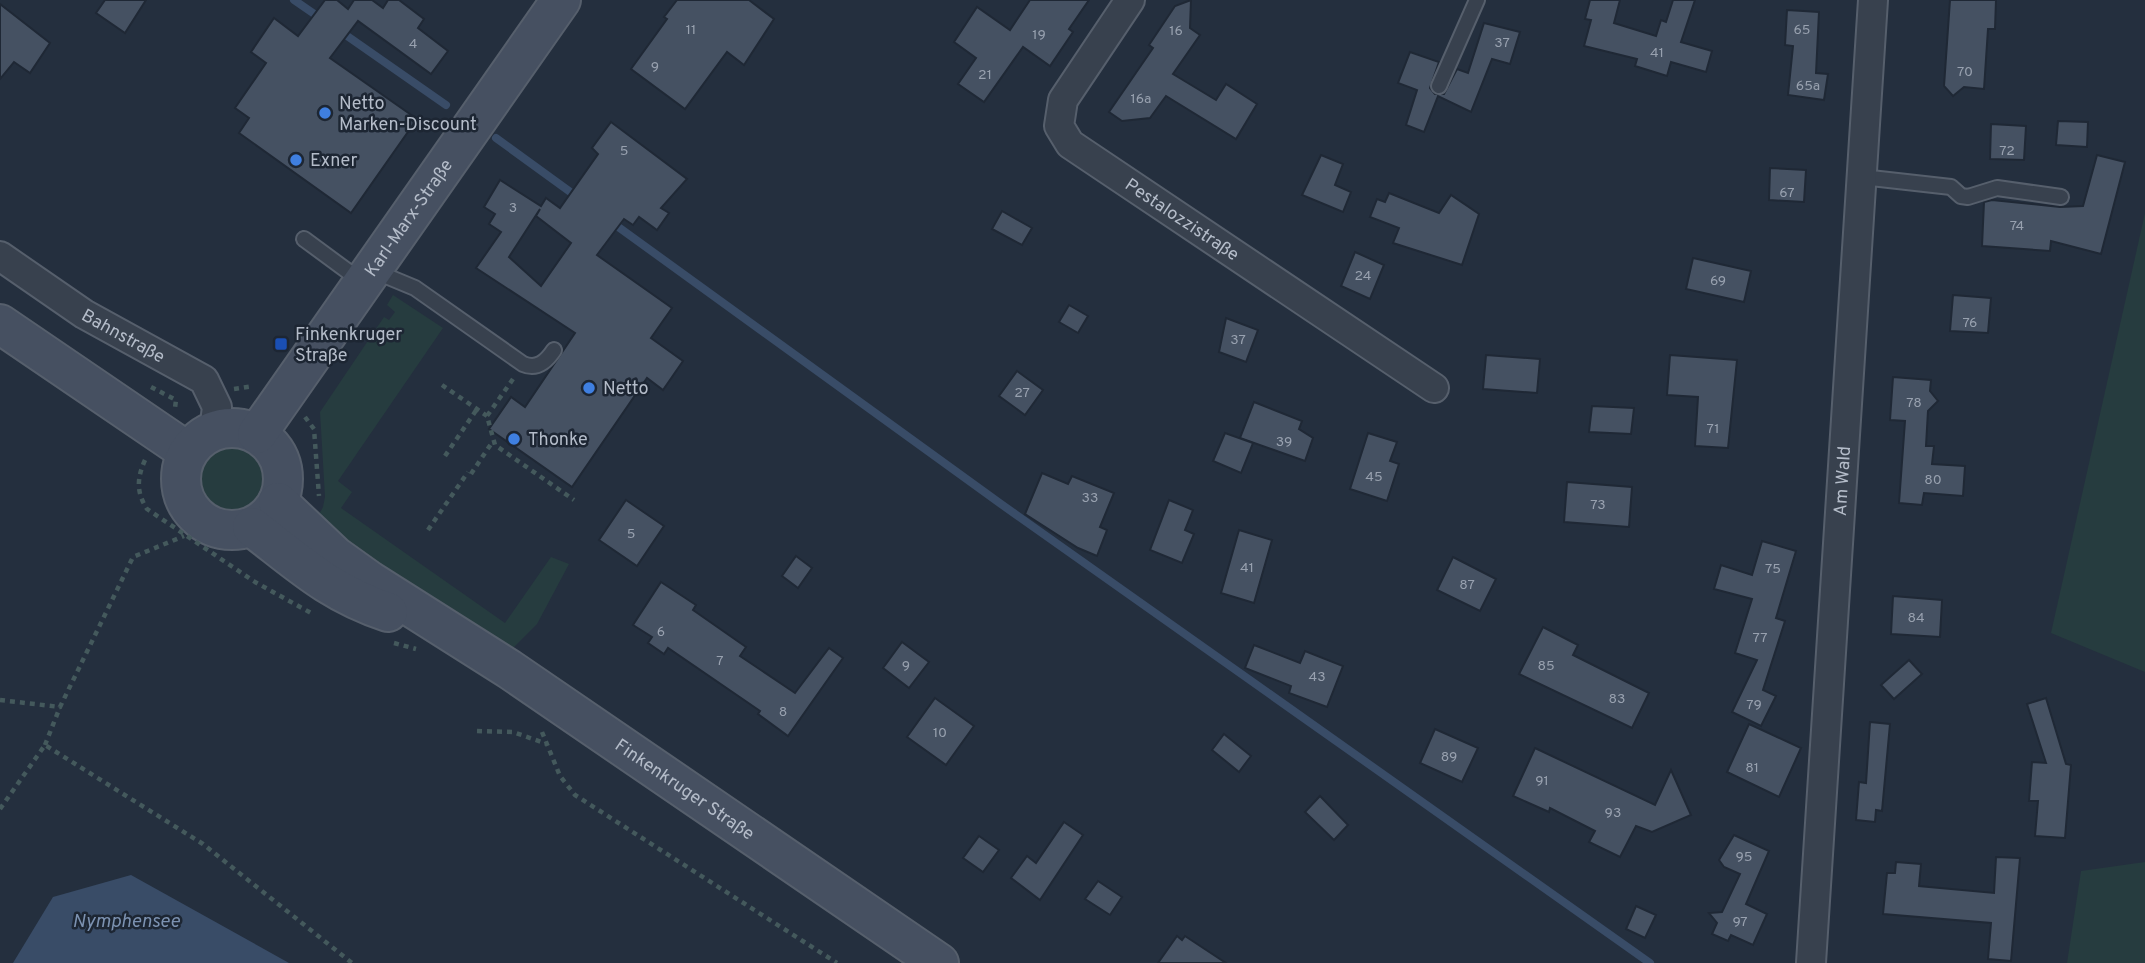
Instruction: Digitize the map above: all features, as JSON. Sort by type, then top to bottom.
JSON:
[{"type":"main road","name":"Karl-Marx-Straße","points":[[257,434],[561,0]]},
{"type":"main road","points":[[0,324],[201,441]]},
{"type":"main road","points":[[236,428],[257,434],[276,452],[284,477],[265,515],[221,530],[202,522],[192,513],[186,502],[180,477],[201,441],[236,428]]},
{"type":"main road","name":"Finkenkruger Straße","points":[[265,515],[328,587],[354,601],[391,613],[429,618],[509,669],[939,963]]},
{"type":"street","name":"Pestalozzistraße","points":[[1130,0],[1063,100],[1059,125],[1070,144],[1434,388]]},
{"type":"street","name":"Am Wald","points":[[1811,963],[1873,0]]},
{"type":"street","name":"Bahnstraße","points":[[0,256],[84,314],[204,380],[217,407],[201,441]]},
{"type":"lane","points":[[1439,86],[1477,0]]},
{"type":"lane","points":[[1862,177],[1951,187],[1961,196],[1968,197],[1997,188],[2061,197]]},
{"type":"lane","points":[[304,239],[369,277],[415,288],[523,364],[530,367],[541,365],[554,350]]},
{"type":"path","points":[[487,416],[523,364]]},
{"type":"path","points":[[442,385],[487,416],[495,445],[574,500]]},
{"type":"path","points":[[445,456],[477,409]]},
{"type":"path","points":[[428,530],[493,440]]},
{"type":"path","points":[[0,810],[45,745],[60,707],[133,557],[184,536]]},
{"type":"path","points":[[0,699],[60,707]]},
{"type":"path","points":[[477,731],[513,732],[548,745]]},
{"type":"path","points":[[45,745],[203,844],[352,963]]},
{"type":"green space","points":[[2145,213],[2145,672],[2051,633]]},
{"type":"green space","points":[[393,295],[443,328],[338,481],[352,492],[341,508],[505,623],[551,557],[569,564],[537,624],[507,654],[314,524],[325,497],[320,412],[384,317],[389,320],[395,312],[387,305]]},
{"type":"green space","points":[[231,438],[246,441],[258,450],[267,462],[270,477],[267,492],[258,504],[246,513],[231,516],[216,513],[204,504],[195,492],[192,477],[195,462],[204,450],[216,441]]},
{"type":"green space","points":[[2145,862],[2145,963],[2067,963],[2081,871]]},
{"type":"water","name":"Nymphensee","points":[[131,875],[289,963],[13,963],[53,897]]},
{"type":"building","points":[[105,0],[146,0],[125,33],[96,13]]},
{"type":"building","name":"Netto Marken-Discount","points":[[325,0],[337,0],[348,9],[354,0],[372,0],[383,8],[388,0],[399,0],[424,19],[418,28],[448,51],[431,74],[358,21],[330,58],[417,119],[351,213],[239,133],[249,118],[235,108],[266,63],[251,52],[274,18],[298,36]]},
{"type":"building","points":[[677,0],[749,0],[774,19],[744,65],[727,52],[685,109],[631,69],[667,19],[664,17]]},
{"type":"building","points":[[1030,0],[1089,0],[1069,29],[1073,32],[1050,66],[1023,47],[984,102],[958,84],[976,58],[954,42],[977,7],[1010,30]]},
{"type":"building","points":[[1191,0],[1190,28],[1200,35],[1173,74],[1216,100],[1226,84],[1257,104],[1236,139],[1166,96],[1150,118],[1122,121],[1109,112],[1153,48],[1149,45],[1175,6]]},
{"type":"building","points":[[1590,0],[1620,0],[1614,23],[1656,36],[1661,20],[1666,22],[1673,0],[1695,0],[1681,42],[1712,51],[1706,72],[1671,62],[1667,76],[1635,66],[1637,59],[1584,46],[1591,20],[1585,19]]},
{"type":"building","points":[[1950,0],[1996,0],[1995,29],[1988,29],[1984,89],[1964,87],[1953,96],[1944,86]]},
{"type":"building","points":[[0,4],[50,43],[30,73],[14,62],[0,79]]},
{"type":"building","points":[[1787,10],[1819,12],[1816,73],[1828,74],[1824,100],[1788,95],[1793,46],[1785,45]]},
{"type":"building","points":[[1484,23],[1520,32],[1510,64],[1492,59],[1471,112],[1438,96],[1424,132],[1406,125],[1417,90],[1398,83],[1410,52],[1439,62],[1430,88],[1435,94],[1444,94],[1457,69],[1468,73]]},
{"type":"building","points":[[2058,121],[2088,122],[2087,147],[2056,145]]},
{"type":"building","points":[[611,122],[687,179],[661,208],[669,213],[657,230],[639,217],[633,225],[624,219],[597,255],[672,308],[651,338],[683,361],[663,390],[647,378],[572,487],[489,429],[511,397],[525,407],[575,333],[476,268],[501,232],[489,224],[495,214],[484,207],[500,180],[541,206],[546,198],[560,208],[598,154],[592,148]],"holes":[[[540,209],[536,216],[571,243],[541,286],[509,257]]]},
{"type":"building","points":[[1991,124],[2026,126],[2024,160],[1990,159]]},
{"type":"building","points":[[1321,155],[1343,164],[1335,185],[1351,192],[1343,212],[1302,195]]},
{"type":"building","points":[[2097,155],[2125,162],[2101,254],[2051,241],[2050,251],[1982,246],[1984,202],[1992,200],[2060,207],[2083,206]]},
{"type":"building","points":[[1770,168],[1806,170],[1804,202],[1769,200]]},
{"type":"building","points":[[1389,193],[1439,213],[1451,195],[1479,214],[1462,265],[1393,243],[1399,228],[1370,217],[1377,199],[1385,202]]},
{"type":"building","points":[[1002,211],[1032,228],[1022,245],[992,229]]},
{"type":"building","points":[[1355,252],[1384,265],[1370,299],[1341,286]]},
{"type":"building","points":[[1693,258],[1751,271],[1744,302],[1686,289]]},
{"type":"building","points":[[1953,295],[1991,298],[1988,333],[1950,331]]},
{"type":"building","points":[[1069,305],[1088,316],[1078,333],[1059,322]]},
{"type":"building","points":[[1226,318],[1258,330],[1246,362],[1219,352]]},
{"type":"building","points":[[1486,355],[1540,359],[1537,393],[1483,389]]},
{"type":"building","points":[[1670,355],[1737,360],[1728,448],[1695,446],[1698,397],[1667,395]]},
{"type":"building","points":[[1017,371],[1043,390],[1025,415],[999,396]]},
{"type":"building","points":[[1893,377],[1931,380],[1930,391],[1938,401],[1928,411],[1926,446],[1934,446],[1932,464],[1965,466],[1963,496],[1924,493],[1922,505],[1899,503],[1905,421],[1890,420]]},
{"type":"building","points":[[1254,402],[1302,421],[1299,429],[1313,438],[1305,461],[1240,438]]},
{"type":"building","points":[[1592,406],[1634,408],[1631,434],[1589,432]]},
{"type":"building","points":[[1225,433],[1253,443],[1241,473],[1213,461]]},
{"type":"building","points":[[1368,433],[1397,442],[1390,461],[1399,464],[1387,501],[1350,489]]},
{"type":"building","points":[[1042,473],[1068,484],[1072,476],[1114,493],[1100,527],[1107,530],[1097,556],[1078,548],[1025,514]]},
{"type":"building","points":[[1567,482],[1632,487],[1629,527],[1564,522]]},
{"type":"building","points":[[626,500],[664,526],[637,566],[599,540]]},
{"type":"building","points":[[1169,500],[1193,510],[1185,530],[1194,534],[1182,563],[1150,550]]},
{"type":"building","points":[[1239,530],[1272,540],[1254,603],[1221,593]]},
{"type":"building","points":[[1762,541],[1796,551],[1776,618],[1785,621],[1763,690],[1776,696],[1761,726],[1732,712],[1757,660],[1735,653],[1752,599],[1714,589],[1721,565],[1752,575]]},
{"type":"building","points":[[796,556],[812,568],[798,588],[782,576]]},
{"type":"building","points":[[1453,557],[1496,579],[1480,611],[1437,590]]},
{"type":"building","points":[[661,582],[696,605],[693,610],[746,647],[740,656],[795,693],[829,648],[843,658],[788,736],[758,714],[760,711],[668,648],[664,654],[648,643],[652,637],[633,625]]},
{"type":"building","points":[[1893,596],[1942,600],[1940,637],[1891,634]]},
{"type":"building","points":[[1543,627],[1578,645],[1573,655],[1649,693],[1632,728],[1519,674]]},
{"type":"building","points":[[902,642],[929,662],[909,688],[883,668]]},
{"type":"building","points":[[1254,645],[1300,663],[1305,651],[1343,666],[1327,707],[1289,693],[1291,686],[1245,668]]},
{"type":"building","points":[[1909,660],[1922,674],[1894,699],[1881,685]]},
{"type":"building","points":[[935,698],[974,726],[946,765],[907,737]]},
{"type":"building","points":[[2046,698],[2066,764],[2071,765],[2065,838],[2035,836],[2038,801],[2029,801],[2032,762],[2046,763],[2027,704]]},
{"type":"building","points":[[1870,722],[1890,724],[1882,811],[1876,810],[1875,822],[1856,820],[1859,782],[1866,783]]},
{"type":"building","points":[[1749,724],[1801,748],[1779,797],[1727,772]]},
{"type":"building","points":[[1435,729],[1478,748],[1462,782],[1420,763]]},
{"type":"building","points":[[1224,734],[1251,756],[1239,772],[1212,750]]},
{"type":"building","points":[[1535,748],[1655,805],[1671,770],[1691,815],[1652,832],[1636,826],[1620,857],[1589,842],[1595,831],[1550,808],[1549,812],[1513,796]]},
{"type":"building","points":[[1320,796],[1348,825],[1334,840],[1305,812]]},
{"type":"building","points":[[1064,822],[1083,835],[1040,900],[1011,878],[1027,856],[1036,863]]},
{"type":"building","points":[[1734,835],[1769,851],[1746,904],[1767,914],[1753,945],[1731,935],[1728,941],[1712,934],[1717,923],[1709,913],[1722,912],[1740,874],[1724,867],[1719,860]]},
{"type":"building","points":[[979,836],[999,850],[983,872],[963,858]]},
{"type":"building","points":[[1996,857],[2020,858],[2011,961],[1988,959],[1991,923],[1883,914],[1887,873],[1895,873],[1896,862],[1921,864],[1919,886],[1994,893]]},
{"type":"building","points":[[1098,881],[1122,897],[1110,915],[1085,899]]},
{"type":"building","points":[[1636,906],[1656,915],[1645,938],[1626,929]]},
{"type":"building","points":[[1177,936],[1182,940],[1185,936],[1226,963],[1158,963]]},
{"type":"waterway","points":[[294,0],[323,20]]},
{"type":"waterway","points":[[340,31],[446,105]]},
{"type":"waterway","points":[[496,138],[580,199]]},
{"type":"waterway","points":[[610,221],[1001,504],[1650,963]]},
{"type":"place","name":"Netto Marken-Discount","points":[[325,113]]},
{"type":"place","name":"Exner","points":[[296,160]]},
{"type":"place","name":"Finkenkruger Straße","points":[[281,344]]},
{"type":"place","name":"Netto","points":[[589,388]]},
{"type":"place","name":"Thonke","points":[[514,439]]}]
